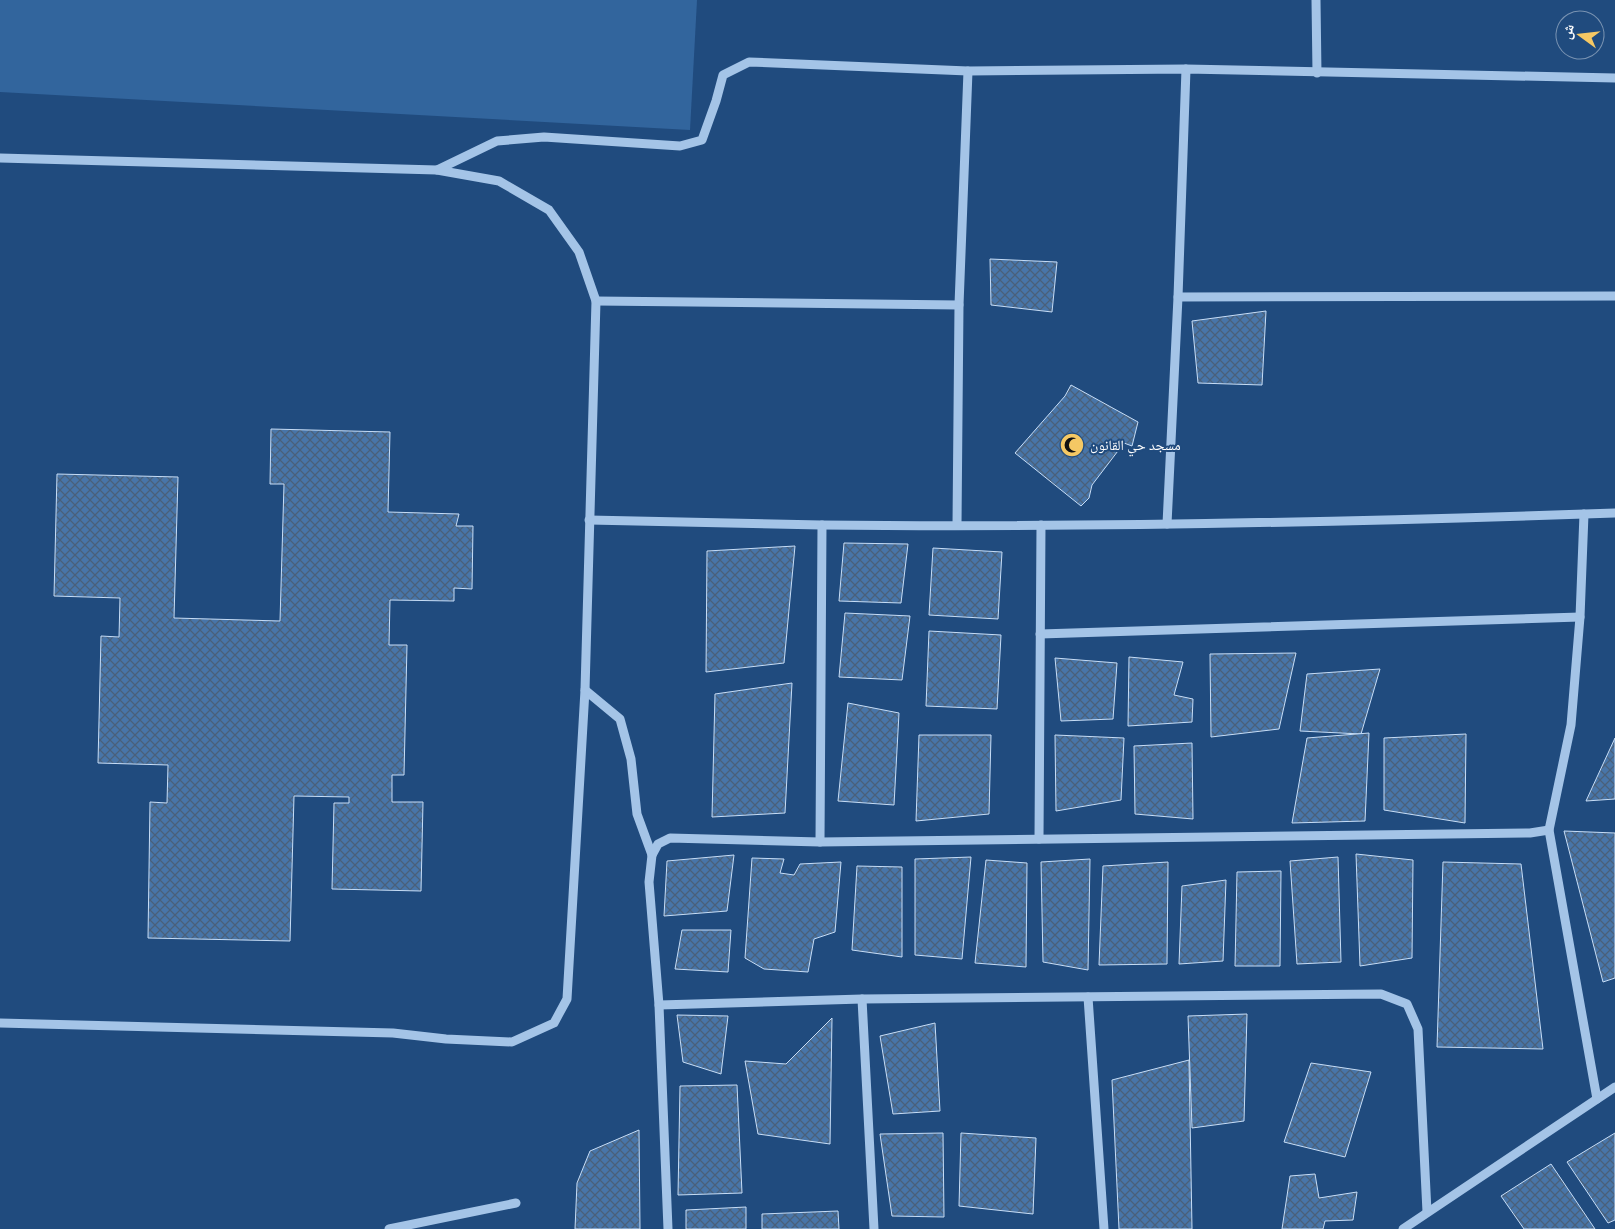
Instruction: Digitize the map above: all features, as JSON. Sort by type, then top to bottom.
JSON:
[{"type":"street","points":[[1316,0],[1317,73]]},
{"type":"street","points":[[437,170],[497,141],[544,136],[680,146],[702,140],[723,75],[749,62],[968,71],[1186,69],[1615,78]]},
{"type":"street","points":[[1167,524],[1178,297],[1186,69]]},
{"type":"street","points":[[957,525],[959,305],[968,71]]},
{"type":"street","points":[[0,158],[437,170],[499,181],[549,210],[579,252],[596,301],[585,690],[567,999],[554,1023],[512,1042],[446,1039],[393,1033],[0,1024]]},
{"type":"street","points":[[1178,297],[1615,296]]},
{"type":"street","points":[[596,301],[959,305]]},
{"type":"street","points":[[589,520],[822,525],[1041,525],[1167,524],[1615,513]]},
{"type":"street","points":[[1584,514],[1580,618],[1572,725],[1549,830],[1597,1099]]},
{"type":"street","points":[[820,842],[822,525]]},
{"type":"street","points":[[1039,839],[1041,525]]},
{"type":"street","points":[[1040,634],[1580,618]]},
{"type":"street","points":[[585,690],[620,719],[631,759],[637,814],[652,855]]},
{"type":"street","points":[[668,1229],[659,1006],[649,882],[652,855],[658,844],[670,838],[820,842],[1530,833],[1549,830]]},
{"type":"street","points":[[659,1006],[862,999],[1381,994],[1407,1004],[1418,1029],[1427,1212]]},
{"type":"street","points":[[1088,997],[1104,1229]]},
{"type":"street","points":[[862,999],[874,1229]]},
{"type":"street","points":[[1403,1229],[1615,1087]]},
{"type":"street","points":[[389,1229],[516,1203]]},
{"type":"shaded area","points":[[0,0],[697,0],[690,130],[0,92]]},
{"type":"building","points":[[990,259],[1057,262],[1052,312],[991,305]]},
{"type":"building","points":[[1266,311],[1262,385],[1198,383],[1192,321]]},
{"type":"building","name":"مسجد حي القانون","points":[[1071,385],[1138,422],[1132,446],[1124,443],[1092,485],[1089,498],[1081,506],[1015,453],[1065,396]]},
{"type":"building","points":[[271,429],[390,432],[388,512],[459,514],[456,526],[473,526],[472,589],[454,588],[454,601],[390,600],[389,645],[407,645],[404,775],[392,775],[392,802],[423,802],[421,891],[332,889],[334,803],[349,803],[349,797],[294,796],[290,941],[148,938],[150,802],[167,803],[168,765],[98,763],[101,636],[119,637],[120,598],[54,596],[57,474],[178,477],[174,618],[280,621],[284,484],[270,484]]},
{"type":"building","points":[[844,543],[908,544],[901,603],[839,601]]},
{"type":"building","points":[[795,546],[784,663],[706,672],[707,551]]},
{"type":"building","points":[[933,548],[1002,552],[998,619],[929,615]]},
{"type":"building","points":[[845,613],[910,616],[902,680],[839,677]]},
{"type":"building","points":[[929,631],[1001,635],[997,709],[926,706]]},
{"type":"building","points":[[1296,653],[1279,729],[1211,737],[1210,654]]},
{"type":"building","points":[[1129,657],[1183,662],[1174,695],[1193,699],[1192,722],[1128,726]]},
{"type":"building","points":[[1055,658],[1117,663],[1113,719],[1061,721]]},
{"type":"building","points":[[1380,669],[1361,734],[1300,731],[1307,674]]},
{"type":"building","points":[[792,683],[785,813],[712,817],[715,694]]},
{"type":"building","points":[[848,703],[899,713],[894,805],[838,801]]},
{"type":"building","points":[[1369,733],[1365,821],[1292,823],[1307,738]]},
{"type":"building","points":[[1466,734],[1465,823],[1384,810],[1384,738]]},
{"type":"building","points":[[919,735],[991,735],[989,814],[916,821]]},
{"type":"building","points":[[1055,735],[1124,738],[1121,800],[1056,811]]},
{"type":"building","points":[[1615,738],[1615,799],[1586,801]]},
{"type":"building","points":[[1192,743],[1193,819],[1135,814],[1134,746]]},
{"type":"building","points":[[1564,831],[1615,833],[1615,978],[1603,982]]},
{"type":"building","points":[[1356,854],[1413,860],[1412,958],[1360,966]]},
{"type":"building","points":[[734,855],[727,911],[664,916],[667,861]]},
{"type":"building","points":[[971,857],[962,959],[915,955],[915,859]]},
{"type":"building","points":[[1338,857],[1341,962],[1297,964],[1290,861]]},
{"type":"building","points":[[752,858],[784,859],[780,873],[794,875],[800,864],[841,862],[835,932],[814,939],[808,972],[764,969],[745,958]]},
{"type":"building","points":[[1090,859],[1088,970],[1043,962],[1041,862]]},
{"type":"building","points":[[986,860],[1027,863],[1026,967],[975,963]]},
{"type":"building","points":[[1168,862],[1167,964],[1099,965],[1103,866]]},
{"type":"building","points":[[1443,862],[1521,864],[1543,1049],[1437,1047]]},
{"type":"building","points":[[857,866],[902,867],[902,957],[852,950]]},
{"type":"building","points":[[1281,871],[1280,966],[1235,966],[1237,872]]},
{"type":"building","points":[[1226,880],[1223,961],[1179,964],[1182,886]]},
{"type":"building","points":[[682,930],[731,930],[728,972],[675,969]]},
{"type":"building","points":[[1247,1014],[1244,1121],[1192,1128],[1188,1016]]},
{"type":"building","points":[[677,1015],[728,1016],[721,1074],[683,1062]]},
{"type":"building","points":[[832,1018],[830,1144],[758,1134],[745,1061],[786,1064]]},
{"type":"building","points":[[935,1023],[940,1111],[893,1114],[880,1036]]},
{"type":"building","points":[[1189,1060],[1192,1229],[1119,1229],[1112,1080]]},
{"type":"building","points":[[1311,1063],[1371,1072],[1345,1157],[1284,1142]]},
{"type":"building","points":[[737,1085],[742,1193],[678,1195],[680,1086]]},
{"type":"building","points":[[639,1130],[640,1229],[575,1229],[577,1183],[590,1151]]},
{"type":"building","points":[[943,1133],[944,1217],[892,1216],[880,1134]]},
{"type":"building","points":[[961,1133],[1036,1138],[1033,1214],[959,1206]]},
{"type":"building","points":[[1615,1133],[1615,1220],[1608,1223],[1567,1162]]},
{"type":"building","points":[[1551,1164],[1595,1229],[1524,1229],[1501,1196]]},
{"type":"building","points":[[1315,1174],[1319,1198],[1357,1192],[1353,1220],[1325,1221],[1323,1229],[1282,1229],[1290,1176]]},
{"type":"building","points":[[746,1207],[746,1229],[686,1229],[686,1210]]},
{"type":"building","points":[[838,1211],[839,1229],[762,1229],[762,1214]]},
{"type":"place","name":"مسجد حي القانون","points":[[1072,445]]}]
